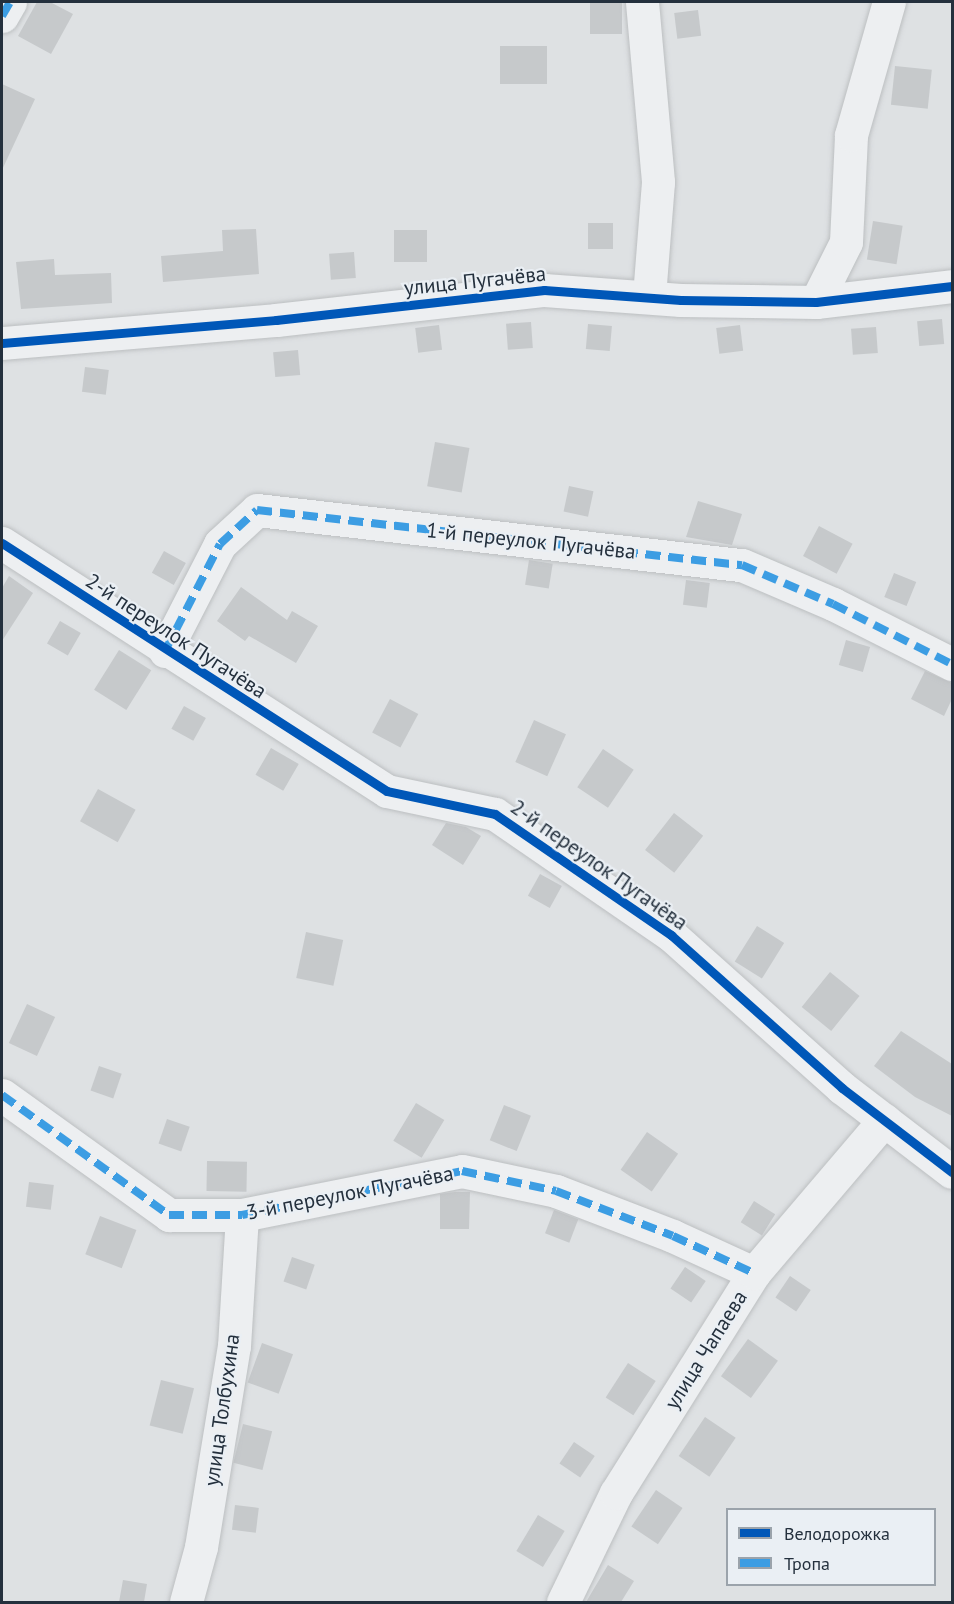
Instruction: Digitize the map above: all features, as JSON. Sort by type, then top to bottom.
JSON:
[{"type":"street","points":[[2,16],[10,2]]},
{"type":"street","points":[[642,2],[658,182],[649,297]]},
{"type":"street","points":[[816,302],[846,242],[851,135],[889,2]]},
{"type":"street","name":"улица Пугачёва","points":[[2,343],[276,320],[544,290],[649,297],[816,302],[952,286]]},
{"type":"street","name":"1-й переулок Пугачёва","points":[[165,651],[220,544],[257,510],[742,565],[833,604],[952,664]]},
{"type":"street","name":"2-й переулок Пугачёва","points":[[2,543],[165,651],[387,791],[495,814],[671,934],[842,1088],[952,1172]]},
{"type":"street","name":"3-й переулок Пугачёва","points":[[2,1095],[169,1215],[242,1215],[462,1172],[556,1191],[672,1236],[754,1273]]},
{"type":"street","name":"улица Чапаева","points":[[563,1602],[616,1493],[754,1273],[884,1120]]},
{"type":"street","name":"улица Толбухина","points":[[186,1602],[201,1547],[234,1346],[242,1215]]},
{"type":"building","points":[[37,2],[50,2],[73,14],[51,54],[18,36]]},
{"type":"building","points":[[590,2],[622,2],[622,34],[590,34]]},
{"type":"building","points":[[698,10],[701,36],[677,39],[674,13]]},
{"type":"building","points":[[500,46],[547,46],[547,84],[500,84]]},
{"type":"building","points":[[895,66],[932,70],[928,109],[891,105]]},
{"type":"building","points":[[2,84],[35,99],[2,170]]},
{"type":"building","points":[[873,221],[903,226],[897,264],[867,260]]},
{"type":"building","points":[[588,223],[613,223],[613,249],[588,249]]},
{"type":"building","points":[[256,229],[259,274],[163,282],[161,256],[223,251],[222,230]]},
{"type":"building","points":[[394,230],[427,230],[427,262],[394,262]]},
{"type":"building","points":[[354,252],[356,278],[331,280],[329,254]]},
{"type":"building","points":[[54,259],[55,275],[111,273],[112,303],[21,309],[16,262]]},
{"type":"building","points":[[942,319],[944,344],[919,346],[917,321]]},
{"type":"building","points":[[531,322],[533,348],[508,350],[506,324]]},
{"type":"building","points":[[588,324],[612,326],[610,351],[586,349]]},
{"type":"building","points":[[439,325],[442,350],[418,353],[415,328]]},
{"type":"building","points":[[740,325],[743,351],[719,354],[716,328]]},
{"type":"building","points":[[876,327],[878,353],[853,355],[851,329]]},
{"type":"building","points":[[298,350],[300,375],[275,377],[273,352]]},
{"type":"building","points":[[85,367],[109,370],[106,395],[82,392]]},
{"type":"building","points":[[435,442],[469,448],[462,492],[427,486]]},
{"type":"building","points":[[569,486],[593,491],[588,517],[564,511]]},
{"type":"building","points":[[698,501],[742,514],[732,545],[686,537]]},
{"type":"building","points":[[819,526],[853,544],[837,574],[803,556]]},
{"type":"building","points":[[164,551],[186,563],[174,585],[152,573]]},
{"type":"building","points":[[529,560],[553,564],[549,588],[525,585]]},
{"type":"building","points":[[894,573],[916,582],[907,606],[884,597]]},
{"type":"building","points":[[9,576],[33,593],[2,641],[2,588]]},
{"type":"building","points":[[686,580],[710,583],[707,608],[683,605]]},
{"type":"building","points":[[241,587],[287,620],[292,611],[318,626],[296,663],[249,636],[245,641],[217,621]]},
{"type":"building","points":[[60,621],[81,633],[68,656],[47,644]]},
{"type":"building","points":[[846,640],[870,647],[863,672],[839,665]]},
{"type":"building","points":[[119,650],[151,670],[126,710],[94,690]]},
{"type":"building","points":[[925,671],[952,683],[952,699],[944,716],[911,699]]},
{"type":"building","points":[[390,699],[418,714],[400,748],[372,733]]},
{"type":"building","points":[[184,706],[206,718],[193,741],[171,729]]},
{"type":"building","points":[[534,720],[566,734],[547,776],[515,762]]},
{"type":"building","points":[[271,748],[299,764],[283,791],[255,775]]},
{"type":"building","points":[[603,749],[634,770],[608,808],[577,787]]},
{"type":"building","points":[[98,789],[136,810],[118,842],[80,821]]},
{"type":"building","points":[[674,813],[703,836],[674,873],[645,850]]},
{"type":"building","points":[[446,823],[466,827],[481,836],[463,865],[432,845]]},
{"type":"building","points":[[540,874],[562,886],[550,908],[528,896]]},
{"type":"building","points":[[757,926],[784,943],[762,979],[735,962]]},
{"type":"building","points":[[306,932],[343,940],[333,986],[296,978]]},
{"type":"building","points":[[830,972],[860,996],[831,1031],[802,1007]]},
{"type":"building","points":[[27,1004],[55,1017],[37,1056],[9,1043]]},
{"type":"building","points":[[901,1031],[952,1064],[952,1116],[915,1097],[874,1066]]},
{"type":"building","points":[[99,1066],[122,1074],[113,1098],[91,1091]]},
{"type":"building","points":[[416,1103],[444,1120],[422,1158],[393,1141]]},
{"type":"building","points":[[504,1105],[531,1116],[517,1151],[490,1140]]},
{"type":"building","points":[[167,1119],[190,1127],[181,1151],[159,1144]]},
{"type":"building","points":[[647,1132],[678,1154],[652,1191],[621,1170]]},
{"type":"building","points":[[207,1161],[247,1162],[246,1192],[206,1191]]},
{"type":"building","points":[[29,1182],[54,1185],[51,1210],[26,1207]]},
{"type":"building","points":[[470,1192],[469,1229],[440,1229],[440,1194]]},
{"type":"building","points":[[754,1201],[775,1214],[762,1235],[741,1222]]},
{"type":"building","points":[[554,1210],[578,1219],[569,1243],[545,1233]]},
{"type":"building","points":[[100,1216],[136,1230],[122,1268],[85,1254]]},
{"type":"building","points":[[292,1257],[315,1265],[306,1289],[284,1282]]},
{"type":"building","points":[[685,1267],[706,1281],[691,1303],[670,1289]]},
{"type":"building","points":[[790,1276],[811,1290],[796,1312],[775,1298]]},
{"type":"building","points":[[748,1339],[778,1361],[751,1398],[721,1376]]},
{"type":"building","points":[[262,1343],[293,1354],[279,1394],[248,1382]]},
{"type":"building","points":[[628,1363],[656,1381],[633,1415],[606,1397]]},
{"type":"building","points":[[161,1380],[194,1388],[183,1434],[150,1426]]},
{"type":"building","points":[[705,1417],[736,1438],[709,1477],[679,1456]]},
{"type":"building","points":[[243,1424],[272,1431],[262,1470],[233,1463]]},
{"type":"building","points":[[574,1442],[595,1456],[580,1478],[559,1464]]},
{"type":"building","points":[[656,1490],[683,1508],[658,1544],[631,1526]]},
{"type":"building","points":[[235,1505],[259,1508],[256,1533],[232,1530]]},
{"type":"building","points":[[538,1515],[565,1531],[543,1567],[516,1551]]},
{"type":"building","points":[[608,1565],[634,1581],[621,1602],[586,1602]]},
{"type":"building","points":[[123,1580],[147,1584],[144,1602],[119,1602]]},
{"type":"marked path","points":[[2,16],[10,2]]},
{"type":"marked path","points":[[165,651],[220,544],[257,510],[742,565],[833,604],[952,664]]},
{"type":"marked path","points":[[2,1095],[169,1215],[242,1215],[462,1171],[556,1191],[673,1236],[754,1273]]},
{"type":"cycle path","points":[[2,343],[276,320],[544,290],[681,300],[816,302],[952,286]]},
{"type":"cycle path","points":[[2,543],[387,791],[495,814],[671,935],[842,1088],[952,1172]]}]
